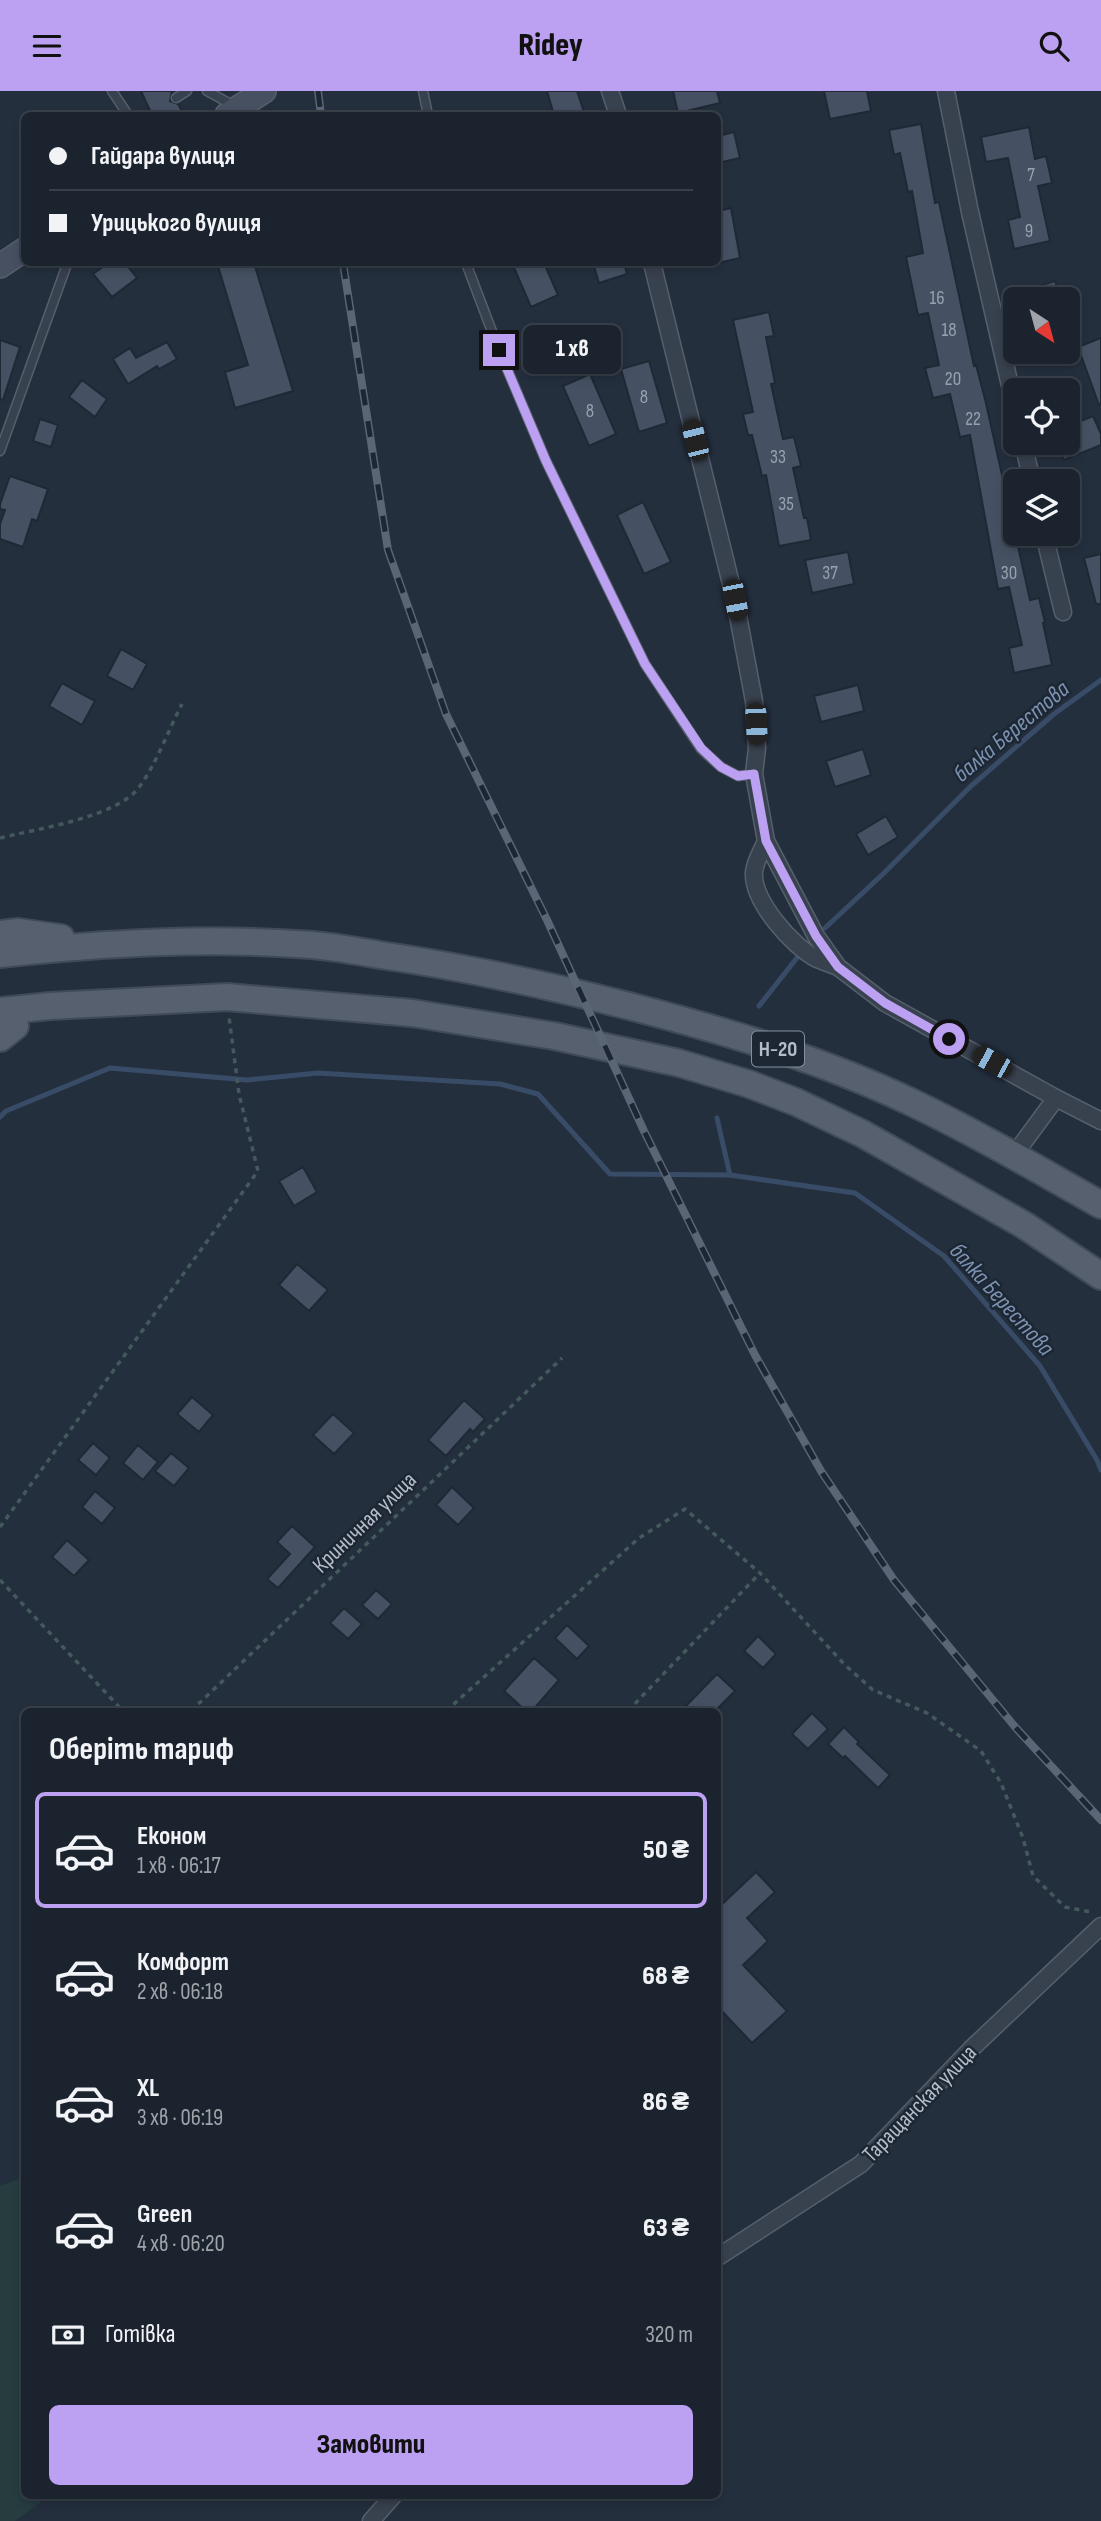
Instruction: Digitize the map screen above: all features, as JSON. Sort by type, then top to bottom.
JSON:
[{"type":"main road","points":[[233,112],[264,91]]},
{"type":"main road","points":[[0,266],[21,252]]},
{"type":"main road","points":[[0,934],[18,932],[97,944]]},
{"type":"main road","name":"Н-20","points":[[0,954],[97,944],[198,941],[313,945],[430,962],[513,978],[713,1028],[818,1063],[912,1102],[1014,1155],[1101,1205]]},
{"type":"main road","name":"Н-20","points":[[4,1026],[50,1006],[227,997],[412,1013],[554,1036],[678,1063],[749,1084],[796,1102],[913,1161],[1024,1225],[1101,1276]]},
{"type":"street","points":[[610,91],[617,112]]},
{"type":"street","points":[[946,91],[970,212],[1008,378]]},
{"type":"street","points":[[653,266],[735,600],[754,701],[757,748],[754,774],[766,841],[816,936],[838,967]]},
{"type":"street","points":[[1047,546],[1063,612]]},
{"type":"street","points":[[766,841],[754,873],[756,888],[776,923],[794,941],[816,958],[838,967],[885,1003],[1101,1121]]},
{"type":"street","points":[[1014,1155],[1056,1098]]},
{"type":"street","name":"Таращанская улица","points":[[721,2255],[861,2164],[971,2049],[1101,1926]]},
{"type":"street","points":[[370,2521],[390,2499]]},
{"type":"lane","points":[[112,91],[126,112]]},
{"type":"lane","points":[[176,98],[187,91]]},
{"type":"lane","points":[[207,91],[233,112]]},
{"type":"lane","points":[[423,91],[427,112]]},
{"type":"lane","points":[[0,451],[66,266]]},
{"type":"lane","points":[[467,266],[546,461],[645,664],[701,748],[721,767],[738,776],[754,774]]},
{"type":"path","points":[[0,838],[96,814],[122,802],[140,787],[182,703]]},
{"type":"path","points":[[0,1527],[258,1171],[239,1094],[227,997]]},
{"type":"path","name":"Криничная улица","points":[[194,1708],[562,1358]]},
{"type":"path","points":[[449,1708],[639,1538],[685,1509],[760,1573],[845,1665],[873,1690],[927,1713],[981,1751],[1001,1783],[1023,1839],[1033,1876],[1065,1907],[1101,1915]]},
{"type":"path","points":[[631,1708],[760,1573]]},
{"type":"path","points":[[0,1580],[120,1708]]},
{"type":"green space","points":[[21,2178],[21,2499],[45,2499],[15,2521],[0,2521],[0,2186]]},
{"type":"building","points":[[141,91],[172,91],[170,101],[178,104],[182,112],[151,112]]},
{"type":"building","points":[[547,91],[577,91],[584,112],[553,112]]},
{"type":"building","points":[[673,91],[717,91],[720,103],[678,112]]},
{"type":"building","points":[[824,91],[867,91],[871,111],[830,119]]},
{"type":"building","points":[[921,124],[935,203],[939,202],[974,366],[976,365],[985,399],[1003,479],[1003,546],[1018,546],[1030,600],[1039,598],[1052,665],[1014,673],[1009,648],[1022,645],[1009,587],[998,589],[970,435],[960,437],[950,394],[933,398],[925,368],[939,365],[928,313],[918,315],[906,257],[923,253],[912,191],[908,192],[900,153],[894,155],[889,130]]},
{"type":"building","points":[[1029,127],[1035,159],[1046,156],[1052,183],[1038,186],[1050,241],[1014,249],[1008,220],[1020,217],[1008,158],[986,162],[981,137]]},
{"type":"building","points":[[734,132],[740,158],[721,162],[721,135]]},
{"type":"building","points":[[731,208],[740,258],[721,262],[721,210]]},
{"type":"building","points":[[104,266],[127,266],[137,278],[112,297],[93,274]]},
{"type":"building","points":[[218,266],[255,266],[293,391],[235,408],[225,372],[248,365]]},
{"type":"building","points":[[513,266],[545,266],[558,295],[531,307]]},
{"type":"building","points":[[594,266],[625,266],[627,274],[599,283]]},
{"type":"building","points":[[1055,281],[1057,287],[1035,287]]},
{"type":"building","points":[[769,312],[774,336],[766,337],[775,383],[771,384],[783,439],[794,437],[801,466],[793,468],[811,540],[779,546],[766,475],[762,476],[752,435],[748,435],[743,414],[753,412],[733,320]]},
{"type":"building","points":[[1101,338],[1099,405],[1080,353],[1080,346]]},
{"type":"building","points":[[0,340],[20,347],[3,400],[0,399]]},
{"type":"building","points":[[167,342],[177,359],[159,369],[157,366],[128,384],[113,359],[130,348],[136,358]]},
{"type":"building","points":[[649,361],[667,423],[639,432],[621,369]]},
{"type":"building","points":[[590,374],[616,434],[589,446],[563,386]]},
{"type":"building","points":[[82,380],[107,399],[95,417],[69,397]]},
{"type":"building","points":[[1093,416],[1101,434],[1101,445],[1080,454],[1080,421]]},
{"type":"building","points":[[40,419],[58,425],[51,447],[33,441]]},
{"type":"building","points":[[1062,455],[1076,455],[1064,460]]},
{"type":"building","points":[[10,476],[48,489],[37,521],[32,519],[23,547],[0,539],[0,524],[5,510],[0,509],[0,504]]},
{"type":"building","points":[[643,502],[671,562],[644,574],[617,515]]},
{"type":"building","points":[[848,552],[854,584],[812,593],[805,560]]},
{"type":"building","points":[[1101,554],[1101,604],[1096,604],[1084,558]]},
{"type":"building","points":[[121,649],[147,664],[133,690],[107,676]]},
{"type":"building","points":[[62,683],[95,701],[82,725],[49,706]]},
{"type":"building","points":[[858,685],[864,711],[821,722],[814,696]]},
{"type":"building","points":[[863,749],[871,775],[835,787],[826,761]]},
{"type":"building","points":[[886,816],[898,837],[868,855],[856,834]]},
{"type":"building","points":[[303,1167],[317,1192],[294,1206],[279,1181]]},
{"type":"building","points":[[297,1264],[328,1290],[309,1311],[279,1285]]},
{"type":"building","points":[[192,1397],[213,1415],[199,1432],[177,1414]]},
{"type":"building","points":[[464,1400],[485,1419],[473,1432],[470,1429],[446,1456],[428,1440]]},
{"type":"building","points":[[333,1414],[354,1433],[334,1454],[313,1435]]},
{"type":"building","points":[[93,1443],[110,1458],[96,1475],[78,1460]]},
{"type":"building","points":[[138,1445],[158,1462],[143,1480],[123,1463]]},
{"type":"building","points":[[171,1453],[189,1468],[174,1486],[155,1471]]},
{"type":"building","points":[[452,1487],[474,1508],[458,1525],[436,1505]]},
{"type":"building","points":[[95,1491],[115,1508],[102,1524],[82,1507]]},
{"type":"building","points":[[292,1526],[315,1547],[278,1588],[267,1579],[290,1554],[277,1542]]},
{"type":"building","points":[[67,1540],[89,1560],[74,1576],[52,1557]]},
{"type":"building","points":[[376,1590],[392,1604],[378,1619],[362,1605]]},
{"type":"building","points":[[344,1608],[362,1624],[348,1639],[330,1623]]},
{"type":"building","points":[[567,1625],[589,1646],[577,1659],[555,1638]]},
{"type":"building","points":[[758,1636],[776,1654],[763,1668],[744,1651]]},
{"type":"building","points":[[534,1658],[559,1680],[535,1708],[523,1708],[504,1691]]},
{"type":"building","points":[[717,1674],[735,1691],[718,1708],[684,1708]]},
{"type":"building","points":[[812,1713],[828,1729],[808,1749],[792,1734]]},
{"type":"building","points":[[844,1727],[859,1742],[857,1744],[890,1775],[878,1788],[845,1756],[843,1758],[828,1744]]},
{"type":"building","points":[[756,1872],[775,1892],[747,1918],[768,1941],[743,1965],[787,2011],[752,2043],[721,2010],[721,1905]]},
{"type":"waterway","name":"балка Берестова","points":[[825,928],[970,787],[1054,714],[1101,680]]},
{"type":"waterway","name":"балка Берестова","points":[[759,1006],[800,954]]},
{"type":"waterway","points":[[0,1117],[6,1111],[110,1068],[247,1080],[318,1073],[500,1084],[538,1094],[610,1174],[730,1175],[855,1193],[944,1256],[1040,1366],[1101,1470]]},
{"type":"waterway","name":"балка Берестова","points":[[717,1118],[730,1175]]},
{"type":"railway","points":[[318,91],[321,112]]},
{"type":"railway","points":[[343,266],[388,550],[446,714],[547,920],[644,1131],[755,1355],[821,1471],[894,1580],[1016,1728],[1101,1820]]},
{"type":"route","points":[[499,350],[546,461],[645,664],[701,748],[721,767],[738,776],[754,774],[766,841],[816,936],[838,967],[885,1003],[949,1039]]}]
